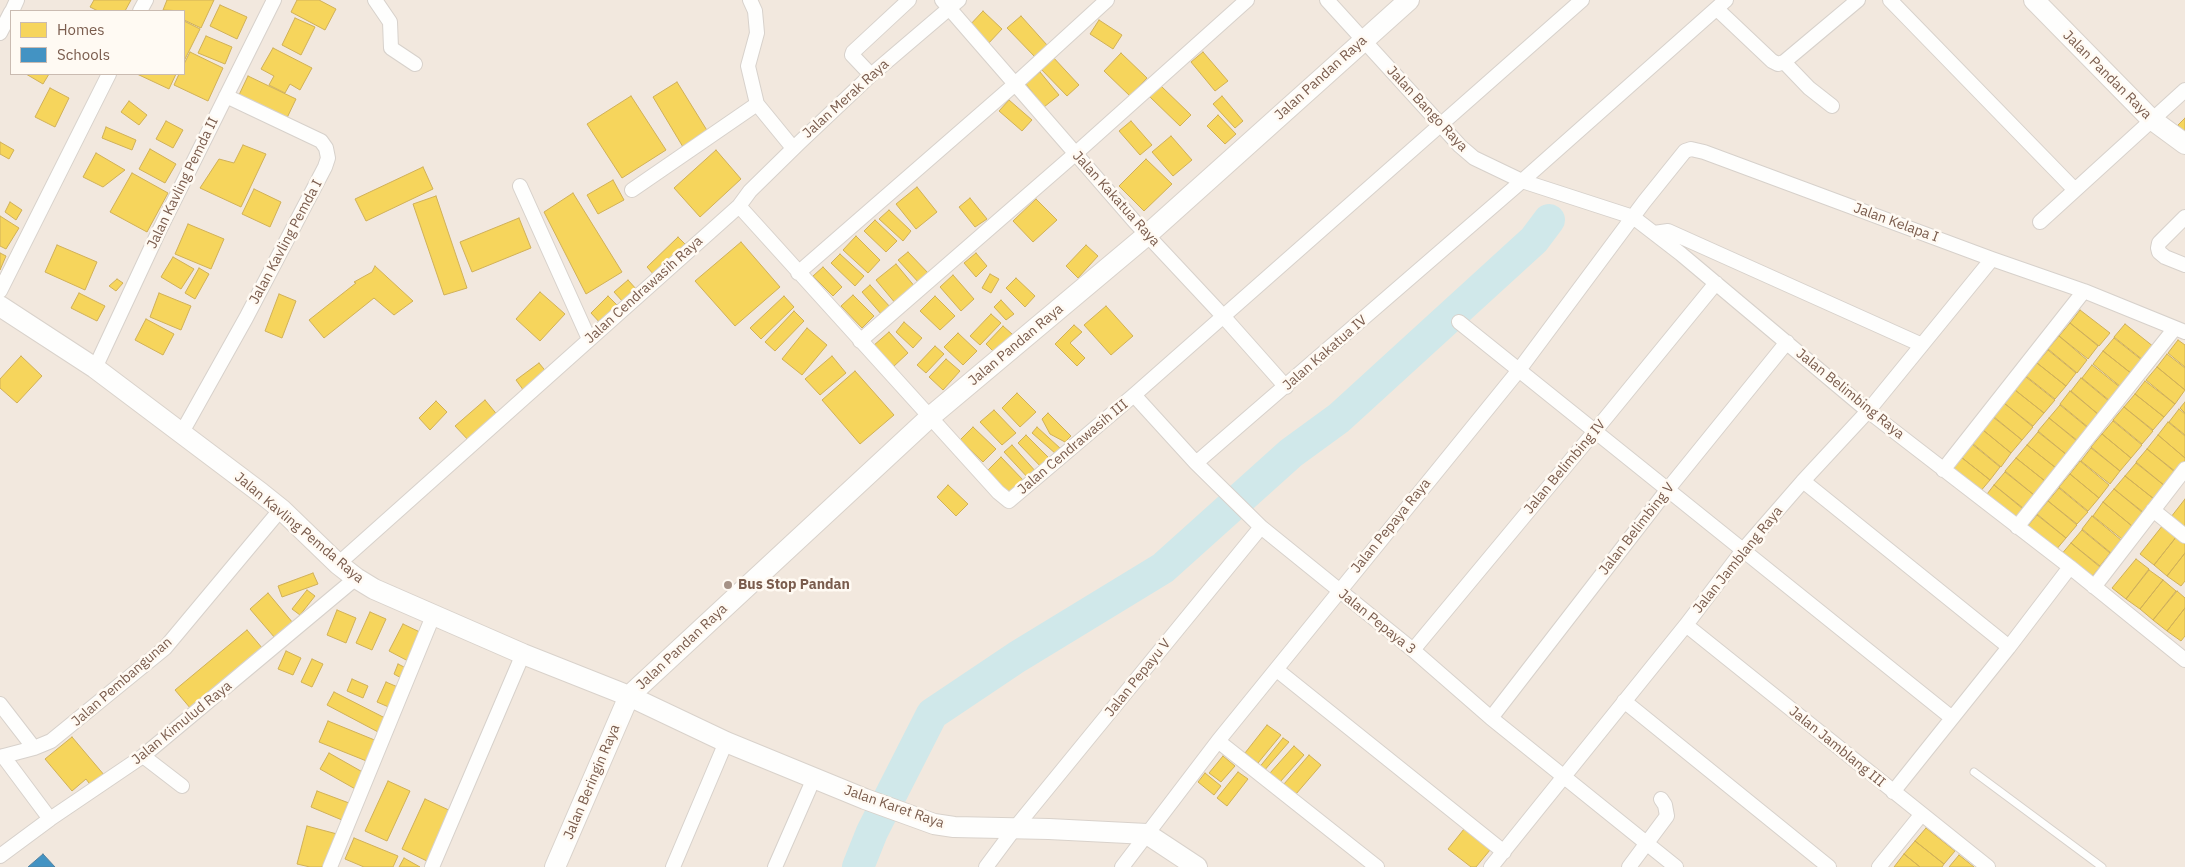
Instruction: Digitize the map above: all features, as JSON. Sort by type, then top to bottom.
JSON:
[{"type":"street","name":"Jalan Kavling Pemda II","points":[[95,368],[274,0]]},
{"type":"street","points":[[375,0],[390,22],[391,48],[415,64]]},
{"type":"street","points":[[750,0],[755,11],[757,32],[748,66],[757,104],[793,148]]},
{"type":"street","points":[[871,75],[852,55],[853,52],[909,0]]},
{"type":"street","points":[[798,273],[1014,85],[1107,0]]},
{"type":"street","points":[[860,341],[1075,154],[1247,0]]},
{"type":"street","name":"Jalan Bango Raya","points":[[1326,0],[1441,126],[1474,158],[1522,181],[1633,217]]},
{"type":"street","name":"Jalan Pandan Raya","points":[[629,696],[930,417],[1147,235],[1409,0]]},
{"type":"street","name":"Jalan Cendrawasih III","points":[[930,417],[998,492],[1009,501],[1134,396],[1582,0]]},
{"type":"street","points":[[1721,4],[1772,61],[1778,64],[1784,62],[1858,0]]},
{"type":"street","points":[[1890,0],[2075,190]]},
{"type":"street","name":"Jalan Pandan Raya","points":[[2034,0],[2151,119],[2185,144]]},
{"type":"street","name":"Jalan Merak Raya","points":[[739,206],[793,148],[948,3]]},
{"type":"street","name":"Jalan Kakatua Raya","points":[[948,3],[1014,85],[1147,235],[1286,387]]},
{"type":"street","name":"Jalan Kakatua IV","points":[[1196,463],[1522,181],[1721,4]]},
{"type":"street","points":[[0,33],[10,14]]},
{"type":"street","points":[[1784,62],[1809,88],[1832,106]]},
{"type":"street","points":[[0,291],[108,75]]},
{"type":"street","points":[[2040,222],[2185,90]]},
{"type":"street","name":"Jalan Kavling Pemda I","points":[[181,434],[246,318],[328,158],[326,148],[321,141],[226,96]]},
{"type":"street","points":[[632,190],[757,104]]},
{"type":"street","name":"Jalan Kelapa I","points":[[1633,217],[1680,154],[1691,149],[1697,150],[2084,291],[2180,330]]},
{"type":"street","points":[[520,186],[590,339]]},
{"type":"street","points":[[739,206],[930,417]]},
{"type":"street","name":"Jalan Cendrawasih Raya","points":[[338,564],[739,206]]},
{"type":"street","name":"Jalan Belimbing Raya","points":[[1633,217],[1716,283],[1868,411],[2185,660]]},
{"type":"street","name":"Jalan Pepaya Raya","points":[[1122,867],[1218,740],[1277,670],[1338,590],[1519,370],[1633,217]]},
{"type":"street","points":[[2185,217],[2158,243],[2158,248],[2165,257],[2185,265]]},
{"type":"street","points":[[1654,233],[1668,232],[1922,344]]},
{"type":"street","name":"Jalan Jamblang Raya","points":[[1491,867],[1686,625],[1743,550],[1803,481],[1868,411],[1992,259]]},
{"type":"street","name":"Jalan Belimbing IV","points":[[1413,650],[1716,283]]},
{"type":"street","points":[[1943,470],[2084,291]]},
{"type":"street","name":"Jalan Kavling Pemda Raya","points":[[0,306],[95,368],[281,509],[338,564],[356,578],[433,616],[629,696]]},
{"type":"street","points":[[1459,322],[1952,718]]},
{"type":"street","points":[[2017,527],[2180,330]]},
{"type":"street","name":"Jalan Belimbing V","points":[[1491,718],[1668,489],[1787,342]]},
{"type":"street","points":[[1134,396],[1196,463]]},
{"type":"street","name":"Jalan Pepaya 3","points":[[1196,463],[1261,527],[1413,650],[1491,718],[1676,867]]},
{"type":"street","points":[[2094,587],[2185,469]]},
{"type":"street","points":[[1803,481],[2009,647]]},
{"type":"street","name":"Jalan Pembangunan","points":[[2,756],[34,748],[61,734],[165,648],[281,509]]},
{"type":"street","points":[[2153,510],[2185,536]]},
{"type":"street","name":"Jalan Pepayu V","points":[[986,867],[1261,527]]},
{"type":"street","points":[[1893,792],[2070,568]]},
{"type":"street","name":"Jalan Kimulud Raya","points":[[0,856],[50,819],[143,756],[356,578]]},
{"type":"street","points":[[330,867],[433,616]]},
{"type":"street","name":"Jalan Jamblang III","points":[[1686,625],[1988,867]]},
{"type":"street","points":[[432,867],[523,654]]},
{"type":"street","points":[[1277,670],[1504,852]]},
{"type":"street","name":"Jalan Karet Raya","points":[[629,696],[726,742],[865,799],[934,824],[954,827],[1146,834]]},
{"type":"street","name":"Jalan Beringin Raya","points":[[555,867],[629,696]]},
{"type":"street","points":[[1624,701],[1829,867]]},
{"type":"street","points":[[0,704],[34,748]]},
{"type":"street","points":[[1218,740],[1377,867]]},
{"type":"street","points":[[673,867],[726,742]]},
{"type":"street","points":[[2,756],[50,819]]},
{"type":"street","points":[[143,756],[182,786]]},
{"type":"street","points":[[775,867],[814,778]]},
{"type":"street","points":[[1629,867],[1667,816],[1665,805],[1661,799]]},
{"type":"street","points":[[1879,867],[1921,814]]},
{"type":"street","points":[[1146,834],[1197,867]]},
{"type":"lane","points":[[1974,772],[2102,867]]},
{"type":"shaded area","points":[[0,0],[2185,0],[2185,867],[0,867]]},
{"type":"building: Homes","points":[[94,0],[131,0],[126,10],[96,10],[90,7]]},
{"type":"building: Homes","points":[[167,0],[214,0],[201,28],[185,20],[185,10],[163,10]]},
{"type":"building: Homes","points":[[297,0],[319,0],[336,9],[325,30],[291,12]]},
{"type":"building: Homes","points":[[220,5],[247,17],[237,39],[210,26]]},
{"type":"building: Homes","points":[[983,11],[1002,29],[987,45],[968,27]]},
{"type":"building: Homes","points":[[1021,16],[1047,45],[1035,57],[1007,28]]},
{"type":"building: Homes","points":[[295,18],[315,27],[301,55],[282,45]]},
{"type":"building: Homes","points":[[1099,20],[1122,35],[1113,49],[1090,34]]},
{"type":"building: Homes","points":[[185,22],[200,29],[185,59]]},
{"type":"building: Homes","points":[[206,36],[232,47],[225,64],[198,53]]},
{"type":"building: Homes","points":[[273,48],[312,68],[300,90],[290,84],[285,93],[269,85],[274,76],[261,69]]},
{"type":"building: Homes","points":[[190,52],[223,68],[208,101],[174,85],[179,75],[185,75],[185,62]]},
{"type":"building: Homes","points":[[1203,52],[1228,81],[1215,91],[1191,62]]},
{"type":"building: Homes","points":[[1121,53],[1147,78],[1130,96],[1104,71]]},
{"type":"building: Homes","points":[[1052,56],[1079,85],[1067,96],[1040,68]]},
{"type":"building: Homes","points":[[1040,72],[1059,95],[1044,107],[1025,83]]},
{"type":"building: Homes","points":[[28,75],[48,75],[43,84]]},
{"type":"building: Homes","points":[[139,75],[176,75],[169,89]]},
{"type":"building: Homes","points":[[248,76],[296,99],[286,120],[238,97]]},
{"type":"building: Homes","points":[[677,82],[708,132],[683,147],[653,97]]},
{"type":"building: Homes","points":[[1161,86],[1191,115],[1180,126],[1150,97]]},
{"type":"building: Homes","points":[[50,88],[69,98],[55,127],[35,117]]},
{"type":"building: Homes","points":[[631,96],[666,150],[622,178],[587,124]]},
{"type":"building: Homes","points":[[1222,96],[1243,121],[1235,128],[1213,104]]},
{"type":"building: Homes","points":[[1009,100],[1032,120],[1022,131],[999,111]]},
{"type":"building: Homes","points":[[129,101],[147,115],[139,125],[121,112]]},
{"type":"building: Homes","points":[[1218,115],[1236,134],[1225,144],[1207,126]]},
{"type":"building: Homes","points":[[2185,118],[2185,133],[2178,125]]},
{"type":"building: Homes","points":[[166,121],[183,130],[173,148],[156,139]]},
{"type":"building: Homes","points":[[1131,121],[1152,145],[1140,155],[1119,131]]},
{"type":"building: Homes","points":[[106,127],[136,140],[132,150],[102,138]]},
{"type":"building: Homes","points":[[1171,136],[1192,160],[1173,176],[1152,152]]},
{"type":"building: Homes","points":[[0,142],[14,150],[9,159],[0,154]]},
{"type":"building: Homes","points":[[243,145],[266,154],[241,207],[200,188],[219,159],[234,163]]},
{"type":"building: Homes","points":[[150,149],[176,164],[165,183],[139,169]]},
{"type":"building: Homes","points":[[716,150],[741,179],[700,217],[674,188]]},
{"type":"building: Homes","points":[[96,153],[125,170],[103,187],[83,177]]},
{"type":"building: Homes","points":[[1146,159],[1172,184],[1144,211],[1119,186]]},
{"type":"building: Homes","points":[[423,167],[433,189],[366,221],[355,199]]},
{"type":"building: Homes","points":[[132,173],[168,193],[147,232],[110,212]]},
{"type":"building: Homes","points":[[613,180],[624,200],[598,214],[587,195]]},
{"type":"building: Homes","points":[[917,187],[937,212],[916,229],[896,204]]},
{"type":"building: Homes","points":[[254,189],[281,202],[270,227],[242,214]]},
{"type":"building: Homes","points":[[573,193],[622,272],[586,294],[544,212]]},
{"type":"building: Homes","points":[[436,196],[467,288],[444,295],[413,204]]},
{"type":"building: Homes","points":[[970,198],[987,219],[975,227],[959,207]]},
{"type":"building: Homes","points":[[1036,199],[1057,220],[1033,242],[1013,221]]},
{"type":"building: Homes","points":[[10,202],[22,210],[16,220],[5,212]]},
{"type":"building: Homes","points":[[889,210],[911,231],[903,241],[879,219]]},
{"type":"building: Homes","points":[[0,216],[19,228],[6,249],[0,246]]},
{"type":"building: Homes","points":[[519,218],[531,248],[472,272],[460,242]]},
{"type":"building: Homes","points":[[875,220],[897,241],[886,252],[864,231]]},
{"type":"building: Homes","points":[[188,224],[224,239],[211,269],[175,254]]},
{"type":"building: Homes","points":[[856,236],[880,260],[868,273],[843,250]]},
{"type":"building: Homes","points":[[678,237],[687,246],[655,276],[647,267]]},
{"type":"building: Homes","points":[[741,242],[780,287],[735,326],[695,281]]},
{"type":"building: Homes","points":[[57,245],[97,262],[85,290],[45,272]]},
{"type":"building: Homes","points":[[1086,245],[1098,256],[1078,278],[1066,266]]},
{"type":"building: Homes","points":[[908,252],[930,275],[920,284],[898,260]]},
{"type":"building: Homes","points":[[0,253],[6,256],[0,270]]},
{"type":"building: Homes","points":[[976,253],[987,266],[976,277],[964,263]]},
{"type":"building: Homes","points":[[840,254],[864,276],[855,286],[831,263]]},
{"type":"building: Homes","points":[[173,257],[194,269],[181,289],[161,277]]},
{"type":"building: Homes","points":[[896,264],[916,288],[896,304],[876,280]]},
{"type":"building: Homes","points":[[375,266],[413,301],[394,315],[374,298],[324,338],[309,320],[356,283],[354,282],[372,272]]},
{"type":"building: Homes","points":[[823,267],[842,287],[833,296],[813,276]]},
{"type":"building: Homes","points":[[199,268],[209,274],[195,299],[185,293]]},
{"type":"building: Homes","points":[[990,274],[999,279],[991,293],[982,288]]},
{"type":"building: Homes","points":[[953,275],[974,299],[961,311],[940,287]]},
{"type":"building: Homes","points":[[1016,278],[1035,296],[1025,307],[1006,288]]},
{"type":"building: Homes","points":[[117,279],[123,283],[116,291],[109,286]]},
{"type":"building: Homes","points":[[628,280],[637,290],[623,302],[614,292]]},
{"type":"building: Homes","points":[[870,285],[891,308],[882,315],[862,292]]},
{"type":"building: Homes","points":[[540,292],[565,314],[540,341],[516,319]]},
{"type":"building: Homes","points":[[79,293],[105,306],[97,321],[71,308]]},
{"type":"building: Homes","points":[[159,293],[191,306],[181,330],[150,317]]},
{"type":"building: Homes","points":[[279,294],[296,301],[282,338],[265,331]]},
{"type":"building: Homes","points":[[853,295],[874,316],[862,328],[841,306]]},
{"type":"building: Homes","points":[[608,296],[619,307],[602,325],[591,313]]},
{"type":"building: Homes","points":[[784,296],[794,307],[761,339],[750,328]]},
{"type":"building: Homes","points":[[935,296],[955,316],[940,330],[920,311]]},
{"type":"building: Homes","points":[[1001,300],[1014,314],[1006,320],[994,307]]},
{"type":"building: Homes","points":[[1106,306],[1133,336],[1111,355],[1084,325]]},
{"type":"building: Homes","points":[[2080,310],[2110,333],[2099,346],[2070,323]]},
{"type":"building: Homes","points":[[794,311],[804,321],[775,351],[765,342]]},
{"type":"building: Homes","points":[[991,314],[1001,323],[980,345],[970,336]]},
{"type":"building: Homes","points":[[146,319],[174,334],[163,355],[135,340]]},
{"type":"building: Homes","points":[[904,322],[922,338],[913,348],[896,332]]},
{"type":"building: Homes","points":[[2070,323],[2098,346],[2088,359],[2059,336]]},
{"type":"building: Homes","points":[[2125,324],[2154,347],[2143,360],[2114,337]]},
{"type":"building: Homes","points":[[1074,325],[1082,332],[1070,343],[1085,358],[1077,366],[1055,344]]},
{"type":"building: Homes","points":[[1003,326],[1012,334],[995,353],[986,344]]},
{"type":"building: Homes","points":[[807,328],[827,345],[802,375],[782,359]]},
{"type":"building: Homes","points":[[889,332],[908,353],[893,367],[873,346]]},
{"type":"building: Homes","points":[[958,333],[977,351],[963,365],[944,347]]},
{"type":"building: Homes","points":[[2059,336],[2087,360],[2077,373],[2048,349]]},
{"type":"building: Homes","points":[[2114,338],[2143,361],[2132,374],[2103,351]]},
{"type":"building: Homes","points":[[2178,340],[2185,345],[2185,367],[2168,353]]},
{"type":"building: Homes","points":[[935,346],[944,354],[926,373],[917,365]]},
{"type":"building: Homes","points":[[2048,350],[2076,373],[2066,386],[2037,363]]},
{"type":"building: Homes","points":[[2103,351],[2132,374],[2121,387],[2093,364]]},
{"type":"building: Homes","points":[[2167,354],[2185,368],[2185,390],[2157,367]]},
{"type":"building: Homes","points":[[21,356],[42,376],[17,403],[0,388],[0,379]]},
{"type":"building: Homes","points":[[832,356],[846,373],[820,395],[805,379]]},
{"type":"building: Homes","points":[[946,359],[960,371],[943,390],[929,377]]},
{"type":"building: Homes","points":[[539,363],[548,374],[524,391],[516,380]]},
{"type":"building: Homes","points":[[2037,363],[2066,386],[2055,399],[2026,376]]},
{"type":"building: Homes","points":[[2092,365],[2121,388],[2110,401],[2082,378]]},
{"type":"building: Homes","points":[[2157,367],[2185,390],[2175,404],[2146,380]]},
{"type":"building: Homes","points":[[855,371],[894,415],[860,444],[822,400]]},
{"type":"building: Homes","points":[[2026,377],[2055,400],[2044,413],[2015,390]]},
{"type":"building: Homes","points":[[2081,378],[2110,402],[2099,415],[2071,391]]},
{"type":"building: Homes","points":[[2145,381],[2175,404],[2164,417],[2135,394]]},
{"type":"building: Homes","points":[[2015,390],[2044,413],[2033,426],[2004,403]]},
{"type":"building: Homes","points":[[2070,391],[2099,415],[2089,428],[2060,404]]},
{"type":"building: Homes","points":[[1017,393],[1036,412],[1020,427],[1002,408]]},
{"type":"building: Homes","points":[[2135,394],[2164,417],[2153,430],[2124,407]]},
{"type":"building: Homes","points":[[485,400],[499,417],[470,442],[455,426]]},
{"type":"building: Homes","points":[[436,401],[447,412],[430,430],[419,418]]},
{"type":"building: Homes","points":[[2185,402],[2185,413],[2180,408]]},
{"type":"building: Homes","points":[[2004,403],[2033,427],[2022,440],[1993,416]]},
{"type":"building: Homes","points":[[2060,405],[2088,428],[2078,441],[2049,418]]},
{"type":"building: Homes","points":[[2124,407],[2153,431],[2142,444],[2113,420]]},
{"type":"building: Homes","points":[[2179,409],[2185,414],[2185,435],[2169,422]]},
{"type":"building: Homes","points":[[994,410],[1016,433],[1002,445],[980,422]]},
{"type":"building: Homes","points":[[1048,413],[1071,436],[1065,442],[1050,434],[1042,419]]},
{"type":"building: Homes","points":[[1993,417],[2022,440],[2011,453],[1983,430]]},
{"type":"building: Homes","points":[[2049,418],[2078,442],[2067,455],[2038,431]]},
{"type":"building: Homes","points":[[2113,421],[2142,445],[2131,458],[2102,434]]},
{"type":"building: Homes","points":[[2168,422],[2185,436],[2185,458],[2158,435]]},
{"type":"building: Homes","points":[[973,427],[996,449],[983,462],[960,440]]},
{"type":"building: Homes","points":[[1037,427],[1061,449],[1056,454],[1032,433]]},
{"type":"building: Homes","points":[[1983,430],[2011,453],[2001,467],[1972,443]]},
{"type":"building: Homes","points":[[2038,432],[2067,455],[2056,468],[2027,445]]},
{"type":"building: Homes","points":[[2102,434],[2131,458],[2120,471],[2091,447]]},
{"type":"building: Homes","points":[[1026,435],[1053,462],[1044,470],[1018,443]]},
{"type":"building: Homes","points":[[2158,435],[2185,458],[2185,461],[2176,472],[2147,449]]},
{"type":"building: Homes","points":[[1972,444],[2000,467],[1990,480],[1961,457]]},
{"type":"building: Homes","points":[[1012,445],[1037,473],[1030,480],[1004,452]]},
{"type":"building: Homes","points":[[2027,445],[2056,468],[2045,481],[2016,458]]},
{"type":"building: Homes","points":[[2091,448],[2120,471],[2110,484],[2081,461]]},
{"type":"building: Homes","points":[[2147,449],[2176,473],[2165,486],[2136,462]]},
{"type":"building: Homes","points":[[1001,457],[1024,481],[1010,495],[987,471]]},
{"type":"building: Homes","points":[[1961,457],[1990,480],[1979,493],[1950,470]]},
{"type":"building: Homes","points":[[2016,458],[2045,481],[2034,495],[2005,471]]},
{"type":"building: Homes","points":[[2080,461],[2109,485],[2099,498],[2070,474]]},
{"type":"building: Homes","points":[[2136,463],[2165,486],[2154,499],[2125,476]]},
{"type":"building: Homes","points":[[2005,472],[2034,495],[2023,508],[1994,485]]},
{"type":"building: Homes","points":[[2070,474],[2099,498],[2088,511],[2059,487]]},
{"type":"building: Homes","points":[[2125,476],[2154,499],[2143,512],[2114,489]]},
{"type":"building: Homes","points":[[948,485],[968,504],[956,516],[937,497]]},
{"type":"building: Homes","points":[[1994,485],[2023,509],[2013,522],[1984,498]]},
{"type":"building: Homes","points":[[2059,488],[2088,512],[2077,524],[2048,501]]},
{"type":"building: Homes","points":[[2114,489],[2143,513],[2132,526],[2103,502]]},
{"type":"building: Homes","points":[[2185,499],[2185,527],[2184,528],[2171,517]]},
{"type":"building: Homes","points":[[2048,501],[2077,525],[2066,538],[2037,514]]},
{"type":"building: Homes","points":[[2103,502],[2132,526],[2122,539],[2093,516]]},
{"type":"building: Homes","points":[[2037,515],[2066,538],[2055,551],[2026,528]]},
{"type":"building: Homes","points":[[2092,516],[2121,540],[2111,553],[2082,529]]},
{"type":"building: Homes","points":[[2163,525],[2177,536],[2154,565],[2140,554]]},
{"type":"building: Homes","points":[[2082,530],[2110,553],[2100,566],[2071,543]]},
{"type":"building: Homes","points":[[2177,536],[2185,542],[2185,553],[2167,576],[2154,565]]},
{"type":"building: Homes","points":[[2071,543],[2100,567],[2089,580],[2060,556]]},
{"type":"building: Homes","points":[[2185,553],[2185,581],[2181,586],[2167,576]]},
{"type":"building: Homes","points":[[2136,559],[2149,569],[2126,599],[2112,588]]},
{"type":"building: Homes","points":[[2149,570],[2163,580],[2140,609],[2126,599]]},
{"type":"building: Homes","points":[[313,573],[318,584],[282,597],[278,586]]},
{"type":"building: Homes","points":[[2163,580],[2176,591],[2153,620],[2140,609]]},
{"type":"building: Homes","points":[[307,590],[315,596],[300,615],[292,609]]},
{"type":"building: Homes","points":[[2177,591],[2185,598],[2185,608],[2167,631],[2153,620]]},
{"type":"building: Homes","points":[[268,593],[293,623],[275,638],[250,609]]},
{"type":"building: Homes","points":[[2185,608],[2185,636],[2181,641],[2167,631]]},
{"type":"building: Homes","points":[[337,610],[356,618],[346,643],[327,635]]},
{"type":"building: Homes","points":[[370,612],[386,619],[372,650],[356,643]]},
{"type":"building: Homes","points":[[403,624],[424,634],[410,662],[389,651]]},
{"type":"building: Homes","points":[[247,630],[263,649],[191,709],[175,690]]},
{"type":"building: Homes","points":[[286,651],[301,658],[293,675],[278,669]]},
{"type":"building: Homes","points":[[312,659],[323,664],[312,687],[301,682]]},
{"type":"building: Homes","points":[[398,664],[408,669],[403,679],[394,674]]},
{"type":"building: Homes","points":[[352,679],[368,686],[363,698],[347,691]]},
{"type":"building: Homes","points":[[386,682],[400,688],[391,708],[377,702]]},
{"type":"building: Homes","points":[[334,692],[387,719],[380,733],[327,705]]},
{"type":"building: Homes","points":[[328,721],[377,741],[369,762],[319,742]]},
{"type":"building: Homes","points":[[1267,725],[1281,735],[1258,763],[1245,753]]},
{"type":"building: Homes","points":[[72,737],[105,776],[92,787],[86,779],[72,791],[45,759]]},
{"type":"building: Homes","points":[[1283,738],[1289,742],[1263,772],[1258,769]]},
{"type":"building: Homes","points":[[1294,746],[1304,755],[1280,782],[1270,773]]},
{"type":"building: Homes","points":[[329,753],[366,774],[357,790],[320,769]]},
{"type":"building: Homes","points":[[1309,755],[1321,765],[1296,794],[1284,784]]},
{"type":"building: Homes","points":[[1223,756],[1235,766],[1221,782],[1209,773]]},
{"type":"building: Homes","points":[[1238,772],[1248,779],[1227,806],[1217,798]]},
{"type":"building: Homes","points":[[1205,773],[1221,786],[1214,795],[1198,782]]},
{"type":"building: Homes","points":[[388,781],[410,791],[387,841],[365,831]]},
{"type":"building: Homes","points":[[317,791],[349,803],[342,820],[311,807]]},
{"type":"building: Homes","points":[[425,799],[453,812],[429,862],[402,849]]},
{"type":"building: Homes","points":[[307,826],[337,834],[328,867],[310,867],[297,864]]},
{"type":"building: Homes","points":[[1926,828],[1955,851],[1944,864],[1915,841]]},
{"type":"building: Homes","points":[[1464,829],[1490,850],[1476,867],[1471,867],[1448,849]]},
{"type":"building: Homes","points":[[354,838],[398,856],[393,867],[364,867],[345,859]]},
{"type":"building: Homes","points":[[1915,841],[1944,864],[1942,867],[1920,867],[1904,854]]},
{"type":"building: Homes","points":[[1904,854],[1920,867],[1894,867]]},
{"type":"building: Homes","points":[[1959,855],[1974,867],[1949,867]]},
{"type":"building: Homes","points":[[404,858],[420,867],[399,867]]},
{"type":"building: Schools","points":[[43,854],[55,867],[28,867]]},
{"type":"waterway","points":[[858,867],[872,832],[932,714],[1017,657],[1163,568],[1291,453],[1339,418],[1534,240],[1549,220]]},
{"type":"place","name":"Bus Stop Pandan","points":[[728,585]]}]
